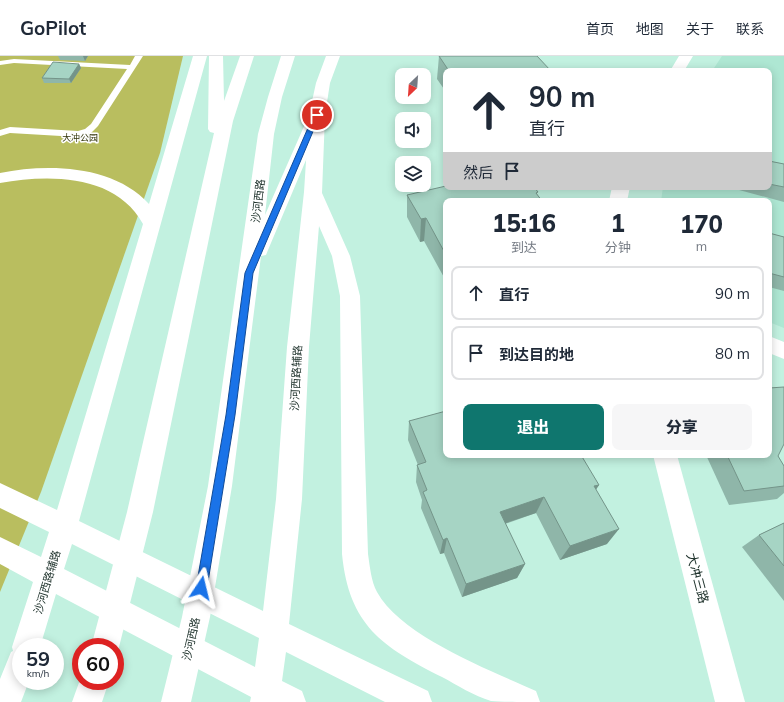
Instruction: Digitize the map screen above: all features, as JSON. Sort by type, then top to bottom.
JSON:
[{"type":"main road","name":"沙河西路辅路","points":[[29,638],[76,489],[200,56]]},
{"type":"main road","points":[[216,56],[216,160]]},
{"type":"main road","points":[[107,638],[141,504],[216,160],[231,101],[247,56]]},
{"type":"main road","name":"沙河西路","points":[[176,702],[196,616],[218,494],[249,273],[266,134],[275,97],[288,56]]},
{"type":"main road","name":"沙河西路辅路","points":[[265,702],[288,507],[298,347],[313,192],[317,115],[323,83],[333,56]]},
{"type":"main road","points":[[679,68],[686,56]]},
{"type":"main road","points":[[249,273],[317,115]]},
{"type":"main road","points":[[0,178],[47,173],[73,175],[98,181],[121,191],[130,197],[145,212],[152,224]]},
{"type":"main road","points":[[313,192],[341,256],[350,296],[356,554],[358,574],[363,593],[370,608],[399,636],[442,661],[524,702]]},
{"type":"main road","points":[[772,345],[784,350]]},
{"type":"main road","name":"大冲三路","points":[[666,458],[730,702]]},
{"type":"main road","points":[[0,495],[417,702]]},
{"type":"main road","points":[[0,550],[291,702]]},
{"type":"main road","points":[[6,702],[12,686]]},
{"type":"main road","points":[[87,702],[91,690]]},
{"type":"lane","points":[[0,133],[10,130],[78,134],[88,131],[94,126],[139,56]]},
{"type":"lane","points":[[0,63],[22,62],[132,67]]},
{"type":"shaded area","points":[[722,56],[784,56],[784,328],[772,323],[772,198],[661,198],[663,190],[772,190],[772,68],[714,68]]},
{"type":"green space","name":"大冲公园","points":[[0,56],[183,56],[160,153],[41,492],[0,592]]},
{"type":"building","points":[[439,56],[537,56],[548,68],[447,68]]},
{"type":"building","points":[[53,62],[79,64],[69,79],[42,78]]},
{"type":"building","points":[[772,162],[784,164],[784,187],[772,185]]},
{"type":"building","points":[[443,187],[443,190],[536,190],[538,192],[536,193],[540,198],[443,198],[443,249],[426,218],[421,219],[407,195],[420,192],[431,192],[431,189]]},
{"type":"building","points":[[772,234],[784,237],[784,277],[772,274]]},
{"type":"building","points":[[784,387],[784,444],[778,456],[784,466],[784,486],[744,491],[728,458],[772,458],[772,388]]},
{"type":"building","points":[[443,412],[443,458],[583,458],[599,485],[594,486],[619,529],[570,546],[544,497],[500,512],[525,564],[466,584],[447,538],[443,540],[423,492],[427,490],[417,465],[426,462],[409,421]]},
{"type":"building","points":[[784,523],[784,566],[759,535]]},
{"type":"route","points":[[201,588],[220,486],[249,273],[317,115]]}]
